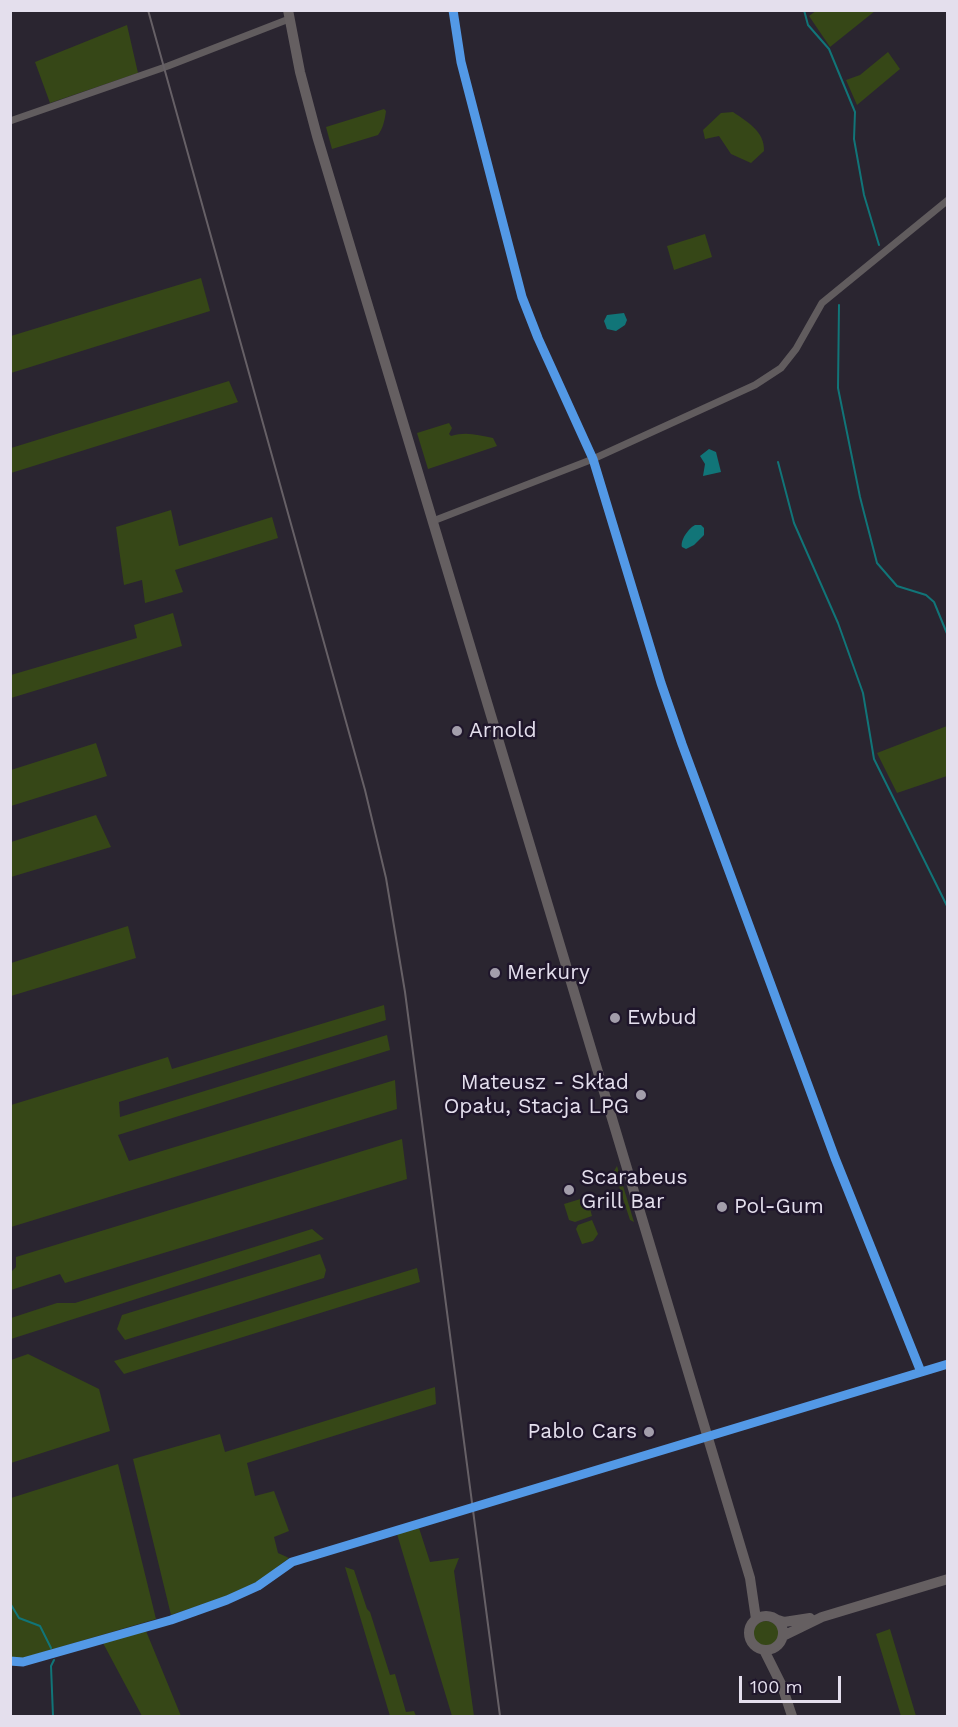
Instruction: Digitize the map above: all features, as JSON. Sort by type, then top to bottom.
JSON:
[{"type":"main road","points":[[289,15],[300,72],[317,136],[707,1437],[750,1578],[767,1616]]},
{"type":"main road","points":[[750,1578],[756,1619],[750,1629],[750,1640],[754,1645],[769,1650],[822,1617]]},
{"type":"main road","points":[[756,1619],[767,1616],[784,1622],[822,1617],[948,1579]]},
{"type":"main road","points":[[778,1620],[782,1625],[781,1641],[777,1651],[782,1686]]},
{"type":"main road","points":[[764,1650],[782,1686],[792,1716]]},
{"type":"street","points":[[453,10],[461,62],[522,297],[538,338],[593,459],[661,683],[682,744],[835,1158],[921,1372]]},
{"type":"street","points":[[10,121],[168,66],[289,15]]},
{"type":"street","points":[[433,521],[593,459],[755,385],[780,368],[796,349],[822,303],[948,200]]},
{"type":"street","points":[[10,1661],[23,1662],[171,1620],[258,1586],[292,1562],[948,1364]]},
{"type":"green space","points":[[817,10],[875,11],[830,47],[809,16]]},
{"type":"green space","points":[[127,25],[138,73],[50,103],[35,62]]},
{"type":"green space","points":[[888,52],[900,69],[857,105],[846,80],[860,75]]},
{"type":"green space","points":[[384,109],[386,111],[384,121],[378,135],[332,149],[326,127]]},
{"type":"green space","points":[[733,112],[755,128],[762,138],[764,151],[751,163],[731,154],[719,136],[705,139],[703,130],[721,113]]},
{"type":"green space","points":[[705,234],[712,257],[674,270],[667,246]]},
{"type":"green space","points":[[201,278],[210,311],[11,373],[11,336]]},
{"type":"green space","points":[[229,381],[238,402],[11,473],[11,448]]},
{"type":"green space","points":[[449,423],[452,428],[449,434],[451,436],[467,434],[493,438],[497,446],[428,469],[417,433]]},
{"type":"green space","points":[[171,510],[179,546],[272,517],[278,538],[175,570],[183,592],[145,603],[142,580],[124,585],[116,527]]},
{"type":"green space","points":[[173,613],[182,646],[11,698],[11,675],[137,638],[134,625]]},
{"type":"green space","points":[[947,726],[947,776],[897,793],[877,753]]},
{"type":"green space","points":[[96,743],[107,776],[11,806],[11,770]]},
{"type":"green space","points":[[96,815],[111,847],[11,877],[11,842]]},
{"type":"green space","points":[[128,926],[136,958],[11,996],[11,963]]},
{"type":"green space","points":[[384,1005],[386,1020],[119,1102],[120,1117],[387,1035],[390,1050],[118,1135],[129,1161],[395,1080],[397,1109],[11,1227],[11,1105],[168,1057],[172,1069]]},
{"type":"green space","points":[[402,1139],[407,1179],[65,1283],[60,1274],[11,1290],[11,1272],[16,1267],[16,1257]]},
{"type":"green space","points":[[617,1166],[634,1222],[630,1220],[614,1171]]},
{"type":"green space","points":[[587,1197],[592,1216],[575,1222],[569,1220],[564,1204]]},
{"type":"green space","points":[[592,1220],[598,1234],[593,1241],[582,1244],[576,1229],[578,1225]]},
{"type":"green space","points":[[312,1229],[324,1239],[11,1339],[11,1318],[57,1303],[75,1303]]},
{"type":"green space","points":[[320,1254],[326,1270],[324,1278],[125,1340],[117,1329],[122,1315]]},
{"type":"green space","points":[[417,1268],[420,1282],[124,1374],[114,1361]]},
{"type":"green space","points":[[28,1354],[99,1389],[110,1431],[11,1463],[11,1360]]},
{"type":"green space","points":[[435,1387],[436,1404],[247,1463],[255,1496],[274,1491],[289,1531],[274,1537],[278,1553],[289,1558],[259,1581],[224,1597],[171,1615],[133,1459],[220,1434],[225,1452]]},
{"type":"green space","points":[[118,1464],[156,1619],[16,1660],[11,1656],[11,1498]]},
{"type":"green space","points":[[419,1528],[430,1562],[459,1558],[454,1571],[474,1716],[452,1716],[397,1534]]},
{"type":"green space","points":[[345,1567],[354,1570],[390,1675],[395,1674],[406,1712],[414,1711],[416,1716],[390,1716]]},
{"type":"green space","points":[[766,1621],[775,1625],[779,1634],[775,1643],[766,1647],[757,1643],[753,1634],[757,1625]]},
{"type":"green space","points":[[890,1629],[916,1716],[901,1716],[876,1634]]},
{"type":"green space","points":[[146,1631],[181,1716],[142,1716],[103,1643]]},
{"type":"water","points":[[624,313],[627,320],[625,325],[616,331],[607,329],[604,321],[607,315]]},
{"type":"water","points":[[709,449],[716,452],[721,472],[703,476],[705,464],[700,456]]},
{"type":"water","points":[[695,525],[701,525],[704,528],[704,535],[686,549],[682,547],[682,541]]},
{"type":"waterway","points":[[804,10],[808,25],[829,49],[855,112],[854,139],[864,195],[879,245]]},
{"type":"waterway","points":[[839,305],[838,388],[860,497],[877,563],[897,586],[926,595],[934,602],[948,636]]},
{"type":"waterway","points":[[778,462],[794,523],[838,623],[863,693],[874,759],[948,908]]},
{"type":"waterway","points":[[10,1603],[19,1618],[40,1626],[51,1648]]},
{"type":"waterway","points":[[53,1716],[51,1666],[54,1660]]},
{"type":"railway","points":[[148,10],[365,790],[386,878],[405,992],[500,1716]]},
{"type":"cycle path","points":[[453,10],[461,62],[522,297],[538,338],[593,459],[661,683],[682,744],[835,1158],[921,1372]]},
{"type":"cycle path","points":[[10,1661],[23,1662],[171,1620],[258,1586],[292,1562],[948,1364]]},
{"type":"place","name":"Arnold","points":[[457,731]]},
{"type":"place","name":"Merkury","points":[[495,973]]},
{"type":"place","name":"Ewbud","points":[[615,1018]]},
{"type":"place","name":"Mateusz - Skład Opału, Stacja LPG","points":[[641,1095]]},
{"type":"place","name":"Scarabeus Grill Bar","points":[[569,1190]]},
{"type":"place","name":"Pol-Gum","points":[[722,1207]]},
{"type":"place","name":"Pablo Cars","points":[[649,1432]]}]
